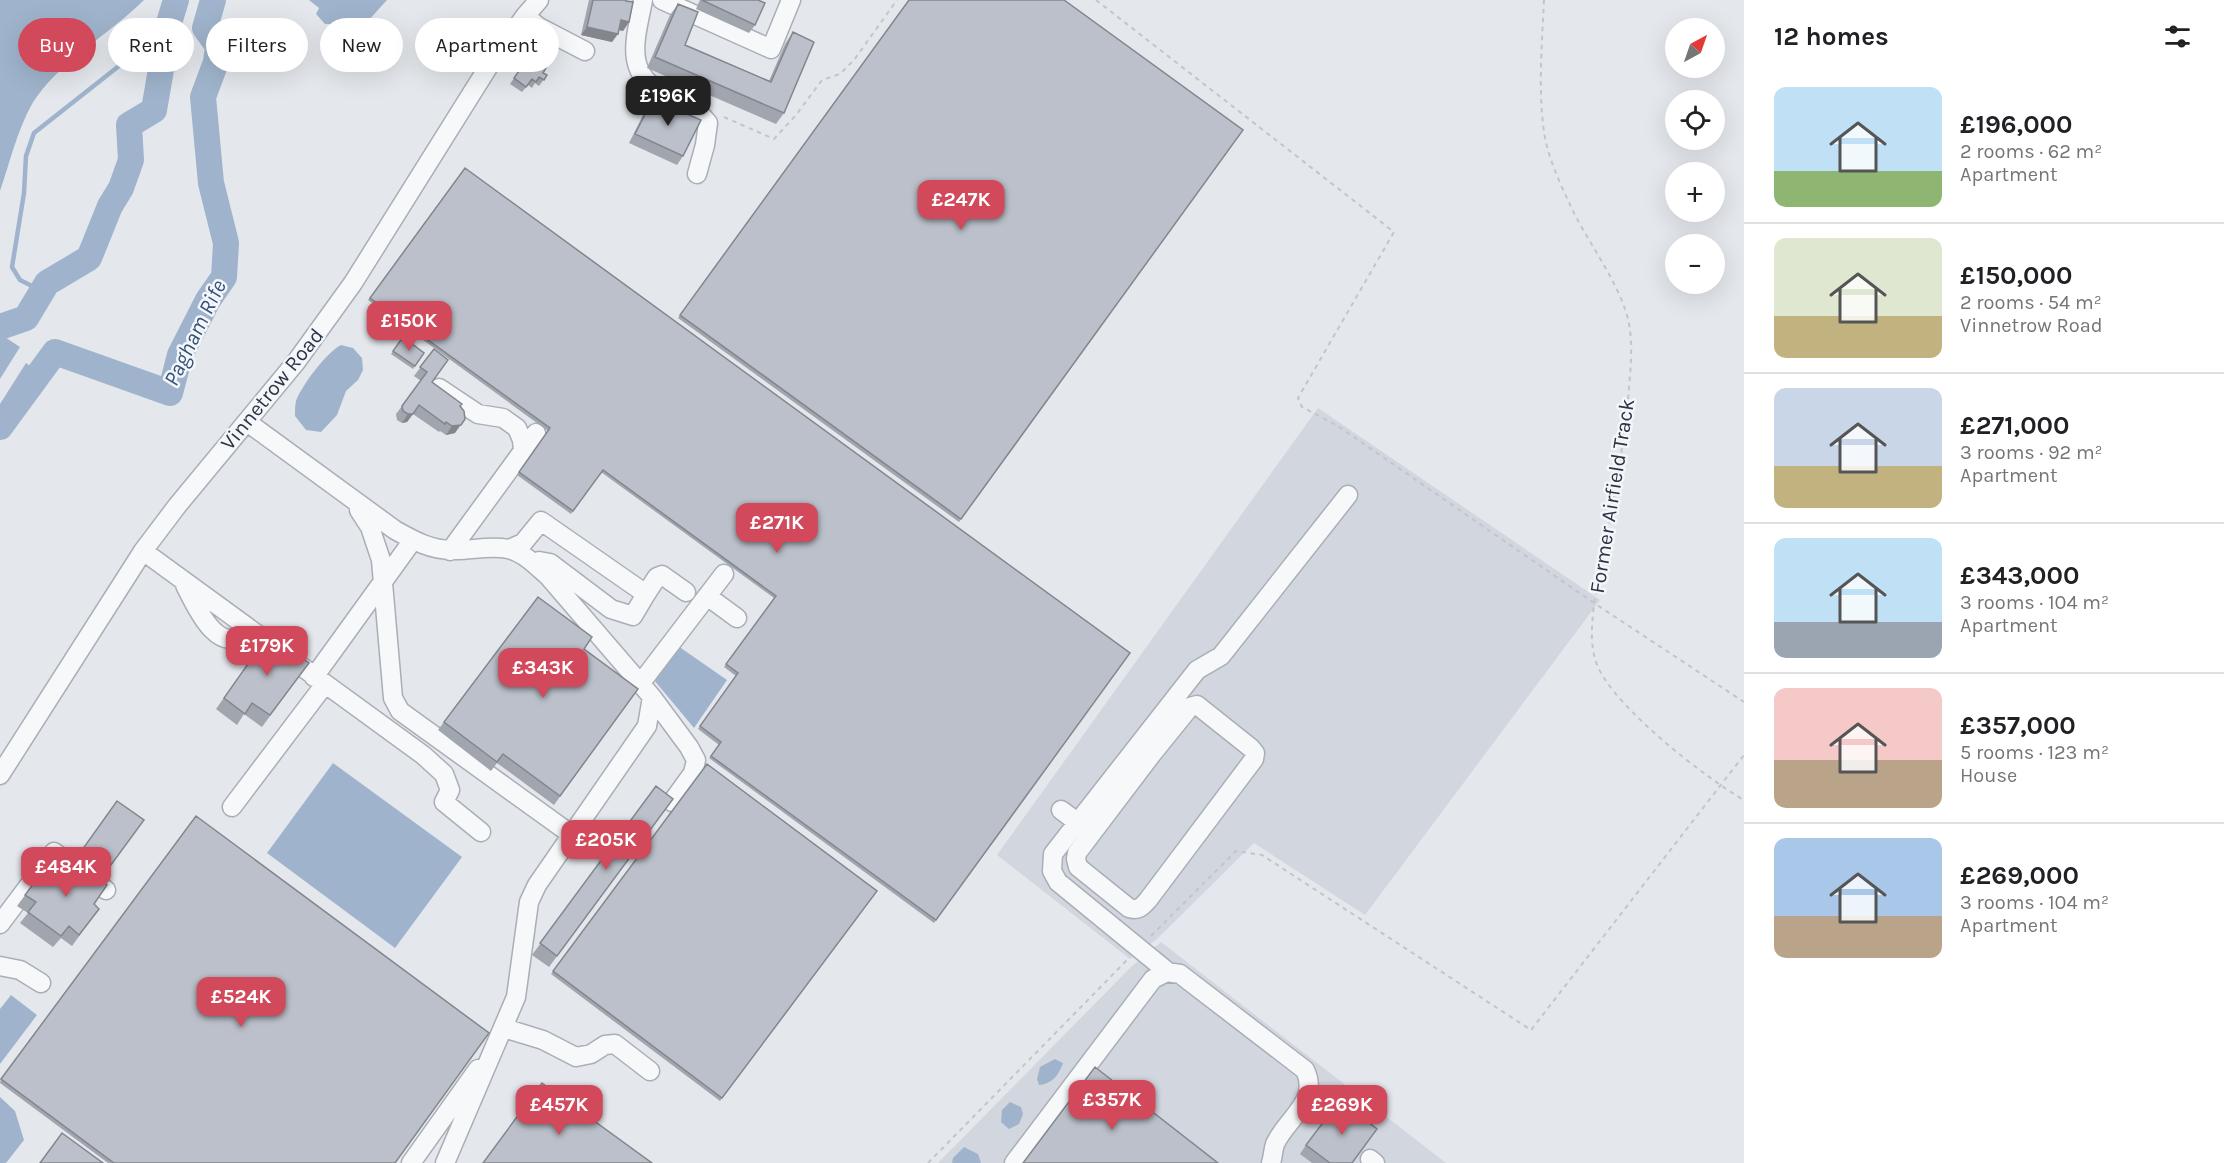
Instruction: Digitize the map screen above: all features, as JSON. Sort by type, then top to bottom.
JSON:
[{"type":"street","name":"Vinnetrow Road","points":[[3,763],[143,551],[177,506],[296,362],[353,284],[492,61],[539,0]]},
{"type":"street","points":[[643,0],[634,49],[636,66],[641,76],[661,92],[697,109],[708,123],[697,174]]},
{"type":"street","points":[[663,0],[685,5],[771,49],[791,0]]},
{"type":"street","points":[[525,16],[539,27],[585,51]]},
{"type":"street","points":[[439,388],[478,414],[503,418],[517,428],[522,440],[523,451]]},
{"type":"street","points":[[247,422],[395,530],[421,545],[450,551],[492,547],[509,549],[527,558],[547,574],[646,690],[689,747],[696,760],[693,773],[672,802]]},
{"type":"street","points":[[450,551],[536,433]]},
{"type":"street","points":[[1271,1163],[1275,1146],[1309,1094],[1310,1080],[1305,1070],[1180,974],[1168,972],[1058,882],[1051,866],[1053,854],[1096,798],[1146,749],[1194,705],[1201,707],[1251,748],[1255,753],[1254,759],[1145,903],[1138,909],[1129,908],[1078,867],[1077,853],[1111,809],[1146,749],[1197,670],[1221,656],[1348,495]]},
{"type":"street","points":[[353,500],[370,527],[381,560],[393,698],[400,711],[572,835]]},
{"type":"street","points":[[509,549],[523,543],[541,520],[646,594]]},
{"type":"street","points":[[232,807],[320,681],[383,580],[413,540]]},
{"type":"street","points":[[143,551],[183,581],[208,626],[219,635],[230,639],[240,638],[248,628],[423,755],[444,774],[450,790],[444,802],[481,832]]},
{"type":"street","points":[[527,558],[550,563],[611,609],[633,616],[657,577],[662,575],[686,591]]},
{"type":"street","points":[[445,1163],[516,997],[529,902],[537,885],[648,726],[646,690],[707,596],[724,574]]},
{"type":"street","points":[[707,596],[737,618]]},
{"type":"street","points":[[1096,798],[1111,809]]},
{"type":"street","points":[[1061,810],[1077,822]]},
{"type":"street","points":[[0,924],[54,852],[106,890]]},
{"type":"street","points":[[0,966],[20,970],[41,983]]},
{"type":"street","points":[[1014,1163],[1153,979],[1168,972]]},
{"type":"street","points":[[502,1033],[543,1040],[576,1057],[591,1054],[605,1045],[615,1044],[650,1071]]},
{"type":"street","points":[[411,1163],[502,1033]]},
{"type":"path","points":[[722,116],[774,139],[796,115],[822,80],[840,74],[854,60],[897,0]]},
{"type":"path","points":[[1096,0],[1394,232],[1298,398],[1302,407],[1338,426],[1594,603],[1744,702]]},
{"type":"path","name":"Former Airfield Track","points":[[1544,0],[1541,74],[1544,132],[1560,181],[1573,211],[1620,298],[1628,319],[1631,340],[1623,451],[1594,603],[1591,627],[1592,648],[1598,667],[1618,697],[1644,723],[1699,769],[1744,800]]},
{"type":"path","points":[[928,1163],[1236,851],[1262,855],[1531,1030],[1744,755]]},
{"type":"shaded area","points":[[1318,408],[1600,600],[1365,915],[1254,843],[1157,939],[1130,959],[997,855]]},
{"type":"shaded area","points":[[1161,942],[1446,1163],[938,1163],[1132,966]]},
{"type":"water","points":[[0,0],[144,0],[124,18],[108,18],[108,31],[96,40],[96,18],[18,18],[18,72],[58,72],[32,104],[22,125],[0,191]]},
{"type":"water","points":[[309,0],[387,0],[371,18],[320,18],[316,14],[319,8]]},
{"type":"water","points":[[0,334],[20,347],[0,379]]},
{"type":"water","points":[[341,345],[353,348],[362,358],[363,370],[358,380],[346,391],[337,415],[321,432],[306,430],[295,416],[296,401],[316,370],[329,354]]},
{"type":"water","points":[[26,363],[39,372],[0,427],[0,404]]},
{"type":"water","points":[[678,646],[727,680],[694,728],[654,680]]},
{"type":"water","points":[[333,763],[462,857],[395,948],[267,853]]},
{"type":"water","points":[[11,995],[37,1015],[0,1064],[0,1009]]},
{"type":"water","points":[[1055,1059],[1063,1063],[1059,1071],[1051,1081],[1039,1085],[1037,1079],[1040,1067]]},
{"type":"water","points":[[0,1097],[15,1111],[24,1140],[6,1163],[0,1163]]},
{"type":"water","points":[[1010,1102],[1021,1107],[1023,1114],[1019,1124],[1009,1129],[1001,1122],[1002,1110]]},
{"type":"water","points":[[964,1147],[978,1154],[981,1163],[952,1163],[953,1158]]},
{"type":"building","points":[[593,0],[633,2],[629,22],[621,20],[618,34],[587,27]]},
{"type":"building","points":[[702,0],[758,0],[765,3],[755,25]]},
{"type":"building","points":[[909,0],[1064,0],[1243,130],[961,519],[680,315]]},
{"type":"building","points":[[678,4],[698,12],[685,45],[771,82],[793,32],[814,42],[784,113],[655,57]]},
{"type":"building","points":[[518,72],[544,72],[547,75],[544,80],[539,77],[536,82],[532,79],[526,87],[514,78]]},
{"type":"building","points":[[653,99],[701,120],[683,156],[635,134]]},
{"type":"building","points":[[465,168],[1130,653],[936,920],[711,756],[721,742],[700,726],[738,673],[726,664],[776,596],[603,470],[573,511],[519,472],[550,428],[370,298]]},
{"type":"building","points":[[403,337],[424,353],[415,366],[393,351]]},
{"type":"building","points":[[434,349],[448,360],[432,382],[462,404],[460,406],[464,411],[465,419],[461,425],[452,426],[446,422],[445,424],[419,405],[413,414],[403,411],[402,406],[427,372],[420,367]]},
{"type":"building","points":[[538,597],[592,637],[584,649],[638,689],[560,796],[503,754],[497,762],[444,722]]},
{"type":"building","points":[[269,634],[309,663],[270,715],[252,703],[245,714],[224,698]]},
{"type":"building","points":[[707,764],[877,891],[722,1098],[553,971]]},
{"type":"building","points":[[656,786],[673,799],[557,956],[540,943]]},
{"type":"building","points":[[117,801],[144,820],[108,869],[82,850]]},
{"type":"building","points":[[196,816],[489,1033],[395,1163],[114,1163],[1,1079]]},
{"type":"building","points":[[70,857],[107,885],[94,904],[99,909],[79,935],[69,926],[61,936],[28,912],[36,902],[25,895],[46,867],[56,876]]},
{"type":"building","points":[[1095,1067],[1218,1163],[1023,1163]]},
{"type":"building","points":[[542,1083],[652,1163],[483,1163]]},
{"type":"building","points":[[1340,1100],[1377,1129],[1352,1163],[1330,1163],[1306,1145]]},
{"type":"building","points":[[62,1133],[103,1163],[40,1163]]},
{"type":"waterway","name":"Pagham Rife","points":[[0,327],[26,318],[47,283],[89,258],[110,206],[121,188],[131,160],[129,125],[154,110],[169,23],[176,0]]},
{"type":"waterway","name":"Pagham Rife","points":[[0,427],[55,352],[170,393],[180,355],[208,300],[224,277],[226,243],[211,183],[203,97],[216,62],[218,46],[205,28],[213,0]]},
{"type":"waterway","points":[[42,291],[20,280],[12,267],[24,193],[26,156],[34,133],[111,72]]}]
